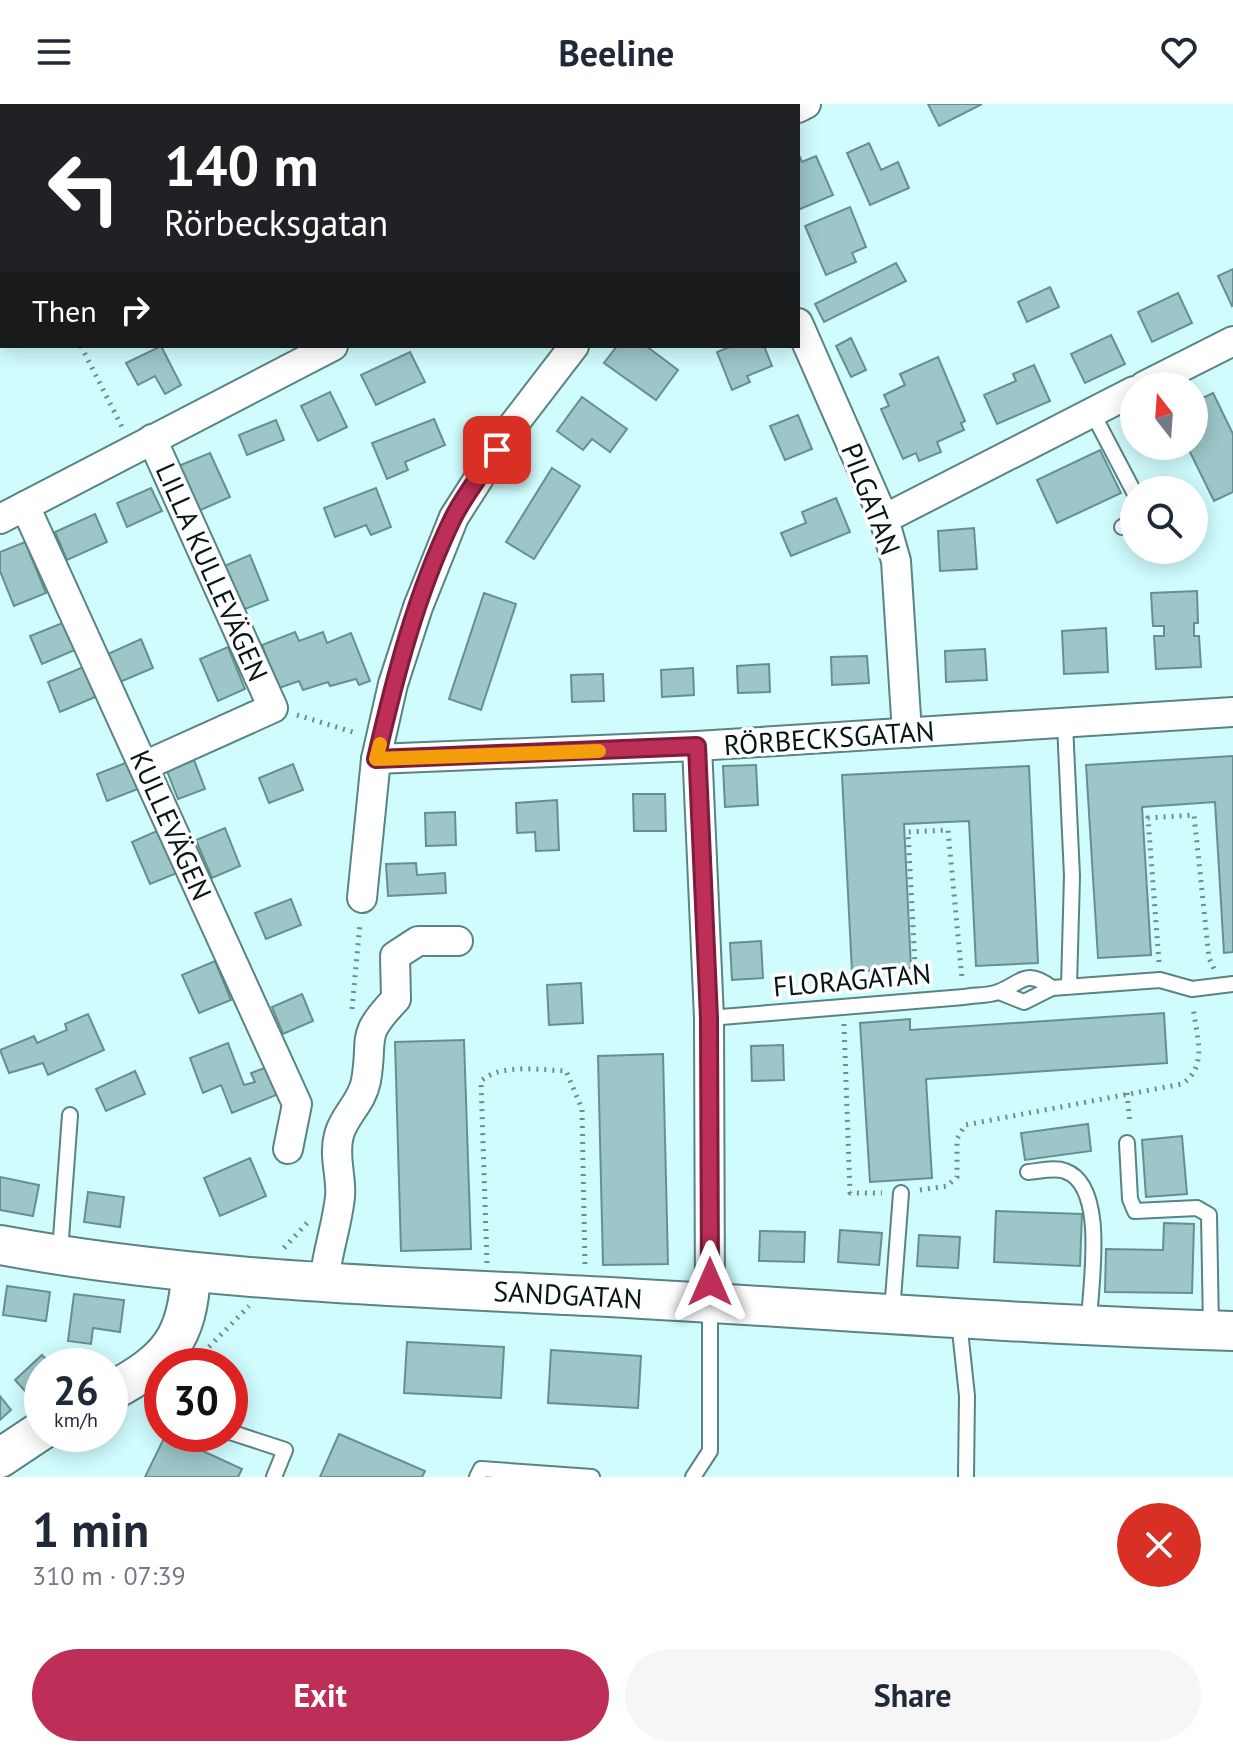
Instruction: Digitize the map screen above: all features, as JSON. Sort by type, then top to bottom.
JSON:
[{"type":"main road","name":"SANDGATAN","points":[[0,1245],[60,1256],[191,1272],[324,1282],[1222,1331]]},
{"type":"main road","points":[[168,1348],[185,1323],[191,1272]]},
{"type":"main road","points":[[0,1458],[24,1442]]},
{"type":"street","name":"PILGATAN","points":[[800,328],[884,519],[896,561],[907,733]]},
{"type":"street","points":[[1172,372],[1233,341]]},
{"type":"street","points":[[0,519],[329,348]]},
{"type":"street","points":[[362,898],[378,750],[393,684],[414,620],[454,517],[511,428],[572,348]]},
{"type":"street","points":[[884,519],[1120,398]]},
{"type":"street","name":"LILLA KULLEVÄGEN","points":[[142,444],[273,708],[144,766]]},
{"type":"street","name":"KULLEVÄGEN","points":[[25,506],[297,1104],[288,1149]]},
{"type":"street","name":"RÖRBECKSGATAN","points":[[378,750],[697,746],[1233,712]]},
{"type":"street","points":[[697,746],[709,1018],[710,1303]]},
{"type":"street","points":[[324,1282],[327,1248],[340,1197],[337,1140],[343,1120],[360,1102],[366,1082],[369,1031],[396,999],[395,956],[418,941],[458,941]]},
{"type":"lane","points":[[1092,412],[1126,476]]},
{"type":"lane","points":[[1065,724],[1072,876],[1069,986]]},
{"type":"lane","name":"FLORAGATAN","points":[[709,1018],[964,997],[999,992],[1012,982],[1025,978],[1041,979],[1052,988]]},
{"type":"lane","name":"FLORAGATAN","points":[[999,992],[1024,1002],[1052,988],[1069,986],[1160,980],[1192,989],[1227,984]]},
{"type":"lane","points":[[60,1256],[70,1115]]},
{"type":"lane","points":[[1127,1143],[1130,1199],[1135,1211],[1197,1208],[1209,1215],[1222,1331]]},
{"type":"lane","points":[[1028,1172],[1062,1169],[1076,1176],[1094,1213],[1089,1326]]},
{"type":"lane","points":[[892,1313],[901,1193]]},
{"type":"lane","points":[[693,1477],[710,1451],[710,1303]]},
{"type":"lane","points":[[958,1317],[967,1396],[966,1477]]},
{"type":"lane","points":[[248,1438],[285,1450],[274,1477]]},
{"type":"lane","points":[[477,1477],[481,1469],[592,1477]]},
{"type":"path","points":[[82,348],[142,444]]},
{"type":"path","points":[[273,708],[378,750]]},
{"type":"path","points":[[1160,980],[1148,818],[1194,815],[1209,958],[1227,984]]},
{"type":"path","points":[[917,1000],[908,832],[948,830],[964,997]]},
{"type":"path","points":[[843,1009],[850,1193],[901,1193],[947,1186],[957,1177],[957,1139],[965,1125],[1182,1084],[1196,1075],[1199,1064],[1192,989]]},
{"type":"path","points":[[487,1268],[481,1081],[490,1073],[566,1071],[582,1109],[585,1272]]},
{"type":"path","points":[[1127,1093],[1131,1132],[1127,1143]]},
{"type":"path","points":[[210,1348],[249,1307],[259,1303],[275,1304],[277,1278]]},
{"type":"building","points":[[928,104],[982,104],[939,126]]},
{"type":"building","points":[[869,143],[881,170],[898,162],[909,188],[870,205],[847,153]]},
{"type":"building","points":[[816,156],[833,195],[800,209],[800,158],[802,162]]},
{"type":"building","points":[[850,207],[866,247],[852,253],[856,262],[826,275],[805,226]]},
{"type":"building","points":[[896,263],[906,281],[824,322],[815,304]]},
{"type":"building","points":[[1233,269],[1233,305],[1232,306],[1218,276]]},
{"type":"building","points":[[1050,287],[1059,307],[1027,322],[1018,302]]},
{"type":"building","points":[[1178,293],[1192,323],[1152,342],[1138,312]]},
{"type":"building","points":[[1111,335],[1125,364],[1085,383],[1071,354]]},
{"type":"building","points":[[851,338],[866,370],[851,377],[836,346]]},
{"type":"building","points":[[162,348],[181,385],[165,394],[155,376],[138,385],[126,363]]},
{"type":"building","points":[[615,348],[649,348],[678,370],[656,400],[604,363]]},
{"type":"building","points":[[727,348],[765,348],[772,366],[747,376],[750,382],[732,390],[717,352]]},
{"type":"building","points":[[410,352],[425,382],[376,405],[361,375]]},
{"type":"building","points":[[938,357],[965,421],[961,423],[964,430],[937,442],[941,452],[919,461],[916,453],[903,459],[881,409],[889,406],[884,395],[905,385],[900,374]]},
{"type":"building","points":[[1034,365],[1050,401],[997,424],[984,395],[1016,381],[1013,374]]},
{"type":"building","points":[[330,392],[347,427],[318,441],[301,406]]},
{"type":"building","points":[[1213,393],[1233,434],[1233,492],[1214,501],[1208,489],[1208,476],[1202,476],[1194,460],[1208,460],[1208,395]]},
{"type":"building","points":[[582,397],[627,429],[610,452],[592,439],[583,450],[557,431]]},
{"type":"building","points":[[798,415],[812,449],[785,460],[770,426]]},
{"type":"building","points":[[434,419],[445,445],[405,462],[408,470],[387,479],[372,443]]},
{"type":"building","points":[[276,420],[284,440],[247,455],[239,435]]},
{"type":"building","points":[[1100,450],[1120,493],[1057,523],[1037,480]]},
{"type":"building","points":[[210,453],[230,497],[196,512],[176,467]]},
{"type":"building","points":[[552,468],[580,486],[534,559],[506,542]]},
{"type":"building","points":[[151,488],[162,511],[127,527],[117,503]]},
{"type":"building","points":[[376,488],[391,527],[371,535],[366,525],[335,537],[324,508]]},
{"type":"building","points":[[836,498],[850,532],[791,556],[781,533],[806,523],[802,512]]},
{"type":"building","points":[[95,514],[107,542],[67,560],[55,532]]},
{"type":"building","points":[[974,528],[977,569],[940,571],[938,531]]},
{"type":"building","points":[[25,542],[46,593],[14,606],[0,571],[0,552]]},
{"type":"building","points":[[250,555],[268,600],[240,611],[222,567]]},
{"type":"building","points":[[1197,591],[1198,623],[1194,623],[1194,636],[1199,636],[1201,667],[1156,669],[1154,636],[1164,636],[1164,626],[1153,626],[1151,593]]},
{"type":"building","points":[[484,593],[516,604],[481,710],[449,699]]},
{"type":"building","points":[[65,622],[77,649],[42,664],[30,636]]},
{"type":"building","points":[[1106,628],[1108,672],[1064,674],[1062,631]]},
{"type":"building","points":[[295,632],[299,641],[323,632],[327,643],[351,633],[370,681],[359,685],[356,679],[330,686],[328,682],[303,690],[299,681],[279,688],[262,645]]},
{"type":"building","points":[[141,639],[153,668],[120,682],[108,654]]},
{"type":"building","points":[[228,647],[245,689],[218,701],[200,659]]},
{"type":"building","points":[[985,649],[987,680],[946,682],[945,651]]},
{"type":"building","points":[[867,656],[869,683],[832,685],[831,657]]},
{"type":"building","points":[[769,664],[770,692],[738,693],[737,666]]},
{"type":"building","points":[[88,665],[100,695],[60,712],[48,682]]},
{"type":"building","points":[[693,668],[694,695],[662,697],[661,670]]},
{"type":"building","points":[[603,674],[604,701],[572,702],[571,675]]},
{"type":"building","points":[[1233,756],[1233,952],[1224,953],[1215,802],[1142,807],[1151,955],[1098,958],[1086,765]]},
{"type":"building","points":[[194,760],[205,789],[178,799],[167,771]]},
{"type":"building","points":[[128,762],[138,789],[107,801],[97,774]]},
{"type":"building","points":[[293,764],[303,790],[269,803],[259,778]]},
{"type":"building","points":[[756,765],[758,805],[725,807],[723,766]]},
{"type":"building","points":[[1029,766],[1038,963],[976,966],[969,821],[904,824],[911,968],[852,972],[842,775]]},
{"type":"building","points":[[633,794],[665,794],[666,831],[634,831]]},
{"type":"building","points":[[557,800],[559,850],[536,851],[535,832],[517,833],[516,803]]},
{"type":"building","points":[[455,812],[456,845],[426,846],[425,813]]},
{"type":"building","points":[[225,828],[240,866],[212,878],[196,840]]},
{"type":"building","points":[[159,830],[177,873],[150,884],[132,842]]},
{"type":"building","points":[[416,863],[417,875],[445,873],[446,893],[388,896],[386,864]]},
{"type":"building","points":[[291,899],[301,925],[266,939],[255,913]]},
{"type":"building","points":[[761,941],[763,978],[732,980],[730,943]]},
{"type":"building","points":[[215,961],[231,1000],[199,1013],[182,975]]},
{"type":"building","points":[[581,983],[583,1023],[549,1025],[547,985]]},
{"type":"building","points":[[302,994],[313,1021],[283,1034],[272,1007]]},
{"type":"building","points":[[1164,1013],[1167,1063],[926,1079],[932,1178],[870,1182],[860,1023],[910,1019],[910,1030]]},
{"type":"building","points":[[88,1014],[104,1050],[48,1075],[43,1063],[9,1073],[0,1050],[34,1036],[37,1043],[67,1030],[65,1024]]},
{"type":"building","points":[[464,1040],[471,1249],[401,1251],[395,1042]]},
{"type":"building","points":[[228,1043],[244,1085],[255,1082],[251,1073],[270,1066],[281,1093],[232,1113],[221,1085],[203,1093],[190,1058]]},
{"type":"building","points":[[783,1045],[784,1080],[752,1081],[751,1046]]},
{"type":"building","points":[[663,1054],[668,1264],[603,1265],[598,1056]]},
{"type":"building","points":[[135,1071],[145,1094],[106,1111],[96,1089]]},
{"type":"building","points":[[1088,1124],[1091,1151],[1025,1160],[1021,1133]]},
{"type":"building","points":[[1182,1136],[1187,1194],[1146,1197],[1142,1140]]},
{"type":"building","points":[[250,1158],[266,1196],[220,1216],[204,1178]]},
{"type":"building","points":[[0,1177],[39,1185],[33,1216],[0,1210]]},
{"type":"building","points":[[88,1192],[124,1197],[120,1227],[84,1222]]},
{"type":"building","points":[[996,1211],[1082,1214],[1080,1266],[994,1262]]},
{"type":"building","points":[[1164,1223],[1194,1224],[1192,1293],[1105,1292],[1106,1249],[1163,1250]]},
{"type":"building","points":[[840,1230],[882,1233],[879,1265],[838,1262]]},
{"type":"building","points":[[760,1231],[805,1232],[804,1262],[759,1261]]},
{"type":"building","points":[[919,1235],[960,1237],[958,1268],[917,1266]]},
{"type":"building","points":[[7,1286],[50,1292],[46,1321],[3,1315]]},
{"type":"building","points":[[74,1294],[124,1300],[120,1332],[93,1328],[91,1344],[68,1341]]},
{"type":"building","points":[[407,1342],[504,1347],[501,1398],[404,1393]]},
{"type":"building","points":[[551,1350],[641,1356],[638,1408],[548,1403]]},
{"type":"building","points":[[24,1372],[24,1390],[15,1380]]},
{"type":"building","points":[[0,1396],[11,1410],[0,1420]]},
{"type":"building","points":[[339,1434],[425,1471],[422,1477],[320,1477]]},
{"type":"building","points":[[157,1452],[205,1452],[242,1469],[238,1477],[145,1477]]},
{"type":"slow traffic","points":[[380,744],[376,759],[599,751]]},
{"type":"route","points":[[497,450],[454,517],[418,607],[393,684],[376,759],[697,746],[709,1018],[710,1282]]}]
